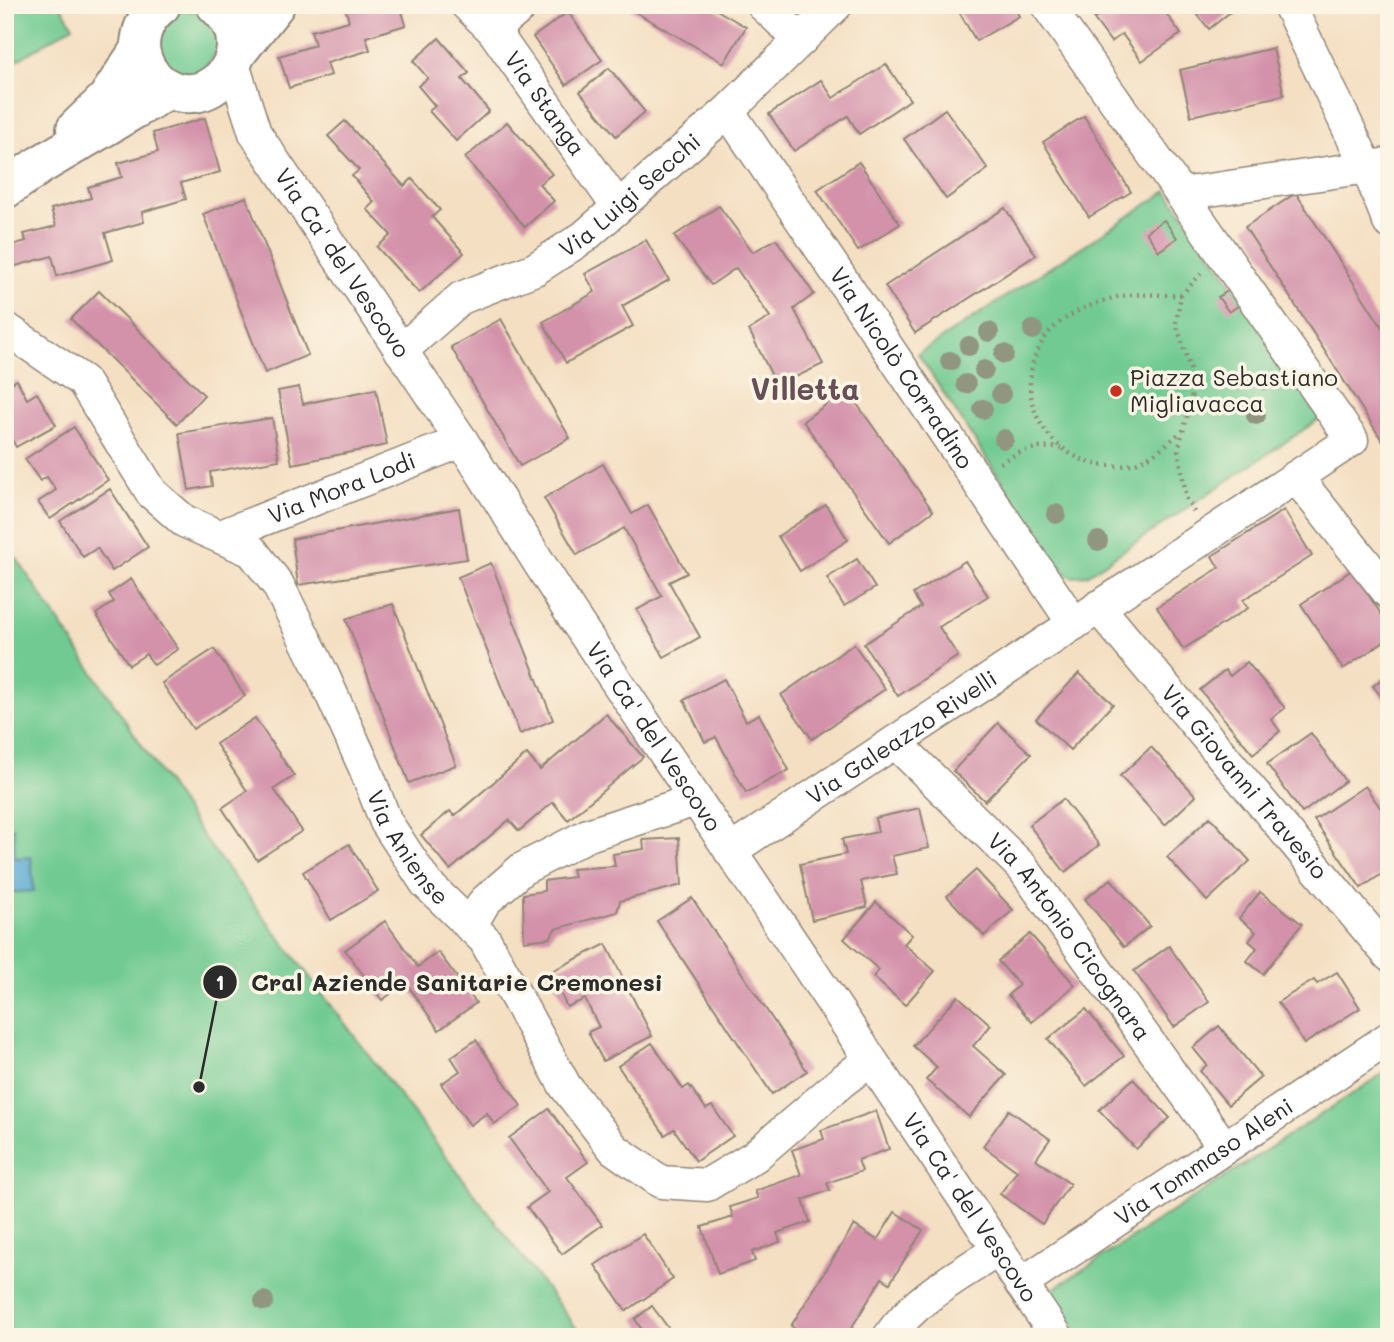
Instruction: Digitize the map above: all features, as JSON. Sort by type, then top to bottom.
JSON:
[{"type":"street","points":[[5,188],[40,165],[180,91],[215,85],[275,5]]},
{"type":"street","name":"Via Stanga","points":[[467,5],[493,30],[618,206]]},
{"type":"street","points":[[493,30],[523,5]]},
{"type":"street","points":[[763,5],[801,40]]},
{"type":"street","name":"Via Luigi Secchi","points":[[401,351],[461,298],[535,269],[584,237],[728,111],[836,5]]},
{"type":"street","points":[[1047,5],[1352,440],[1086,616]]},
{"type":"street","points":[[1289,5],[1378,167],[1389,222]]},
{"type":"street","points":[[221,6],[234,28],[237,41],[234,60]]},
{"type":"street","points":[[158,7],[146,21],[141,34],[140,49],[143,61],[149,73],[180,91]]},
{"type":"street","points":[[40,165],[107,99],[140,49]]},
{"type":"street","name":"Via Ca' del Vescovo","points":[[234,60],[255,132],[462,441],[695,800],[1056,1337]]},
{"type":"street","name":"Via Ca' del Vescovo","points":[[180,91],[223,110],[255,132]]},
{"type":"street","name":"Via Nicolò Corradino","points":[[728,111],[976,479],[1086,616]]},
{"type":"street","points":[[1181,194],[1378,167]]},
{"type":"street","name":"Via Aniense","points":[[5,328],[83,381],[152,493],[184,521],[252,551],[278,585],[322,673],[386,822],[426,883],[485,940],[565,1086],[614,1149],[661,1182],[706,1185],[755,1156],[870,1060]]},
{"type":"street","name":"Via Mora Lodi","points":[[221,536],[462,441]]},
{"type":"street","points":[[1296,477],[1389,593]]},
{"type":"street","name":"Via Galeazzo Rivelli","points":[[730,851],[1086,616]]},
{"type":"street","name":"Via Giovanni Travesio","points":[[1086,616],[1389,955]]},
{"type":"street","name":"Via Antonio Cicognara","points":[[895,742],[1023,868],[1224,1147]]},
{"type":"street","points":[[470,926],[485,901],[522,869],[588,835],[695,800]]},
{"type":"street","name":"Via Tommaso Aleni","points":[[1021,1284],[1389,1038]]},
{"type":"street","points":[[889,1337],[901,1319],[925,1299],[998,1250]]},
{"type":"path","points":[[1209,534],[1187,499],[1178,450],[1191,402],[1193,379],[1176,323],[1181,295],[1198,277],[1224,257]]},
{"type":"path","points":[[1181,295],[1119,296],[1066,319],[1048,333],[1032,362],[1030,398],[1039,423],[1062,448],[1084,461],[1109,467],[1136,463],[1161,449],[1182,431]]},
{"type":"path","points":[[976,479],[1018,452],[1039,446],[1062,448]]},
{"type":"path","points":[[5,1329],[22,1337]]},
{"type":"green space","points":[[5,5],[60,5],[73,26],[5,68]]},
{"type":"green space","points":[[181,10],[200,12],[223,42],[199,78],[166,72],[154,37],[172,14]]},
{"type":"green space","points":[[1167,191],[1324,416],[1087,575],[1072,577],[1059,569],[918,354]]},
{"type":"green space","points":[[5,541],[204,838],[583,1337],[5,1337]]},
{"type":"green space","points":[[1389,1070],[1389,1337],[1081,1337],[1050,1291]]},
{"type":"water","points":[[13,827],[15,858],[31,857],[34,891],[5,893],[5,828]]},
{"type":"building","points":[[400,5],[406,25],[366,37],[370,50],[327,63],[331,75],[289,88],[279,56],[315,45],[311,31],[349,21],[345,7]]},
{"type":"building","points":[[623,5],[708,5],[746,27],[724,63]]},
{"type":"building","points":[[955,5],[1013,5],[1019,16],[976,41]]},
{"type":"building","points":[[1113,5],[1146,5],[1149,10],[1160,5],[1181,34],[1142,61],[1122,34],[1111,42],[1094,19]]},
{"type":"building","points":[[1190,5],[1239,5],[1209,29]]},
{"type":"building","points":[[568,12],[602,60],[566,85],[533,37]]},
{"type":"building","points":[[439,38],[469,73],[462,79],[489,111],[456,141],[429,111],[435,106],[418,86],[428,78],[413,61]]},
{"type":"building","points":[[1273,48],[1284,95],[1191,116],[1180,70]]},
{"type":"building","points":[[886,64],[910,100],[859,134],[848,116],[794,151],[769,114],[821,80],[833,98]]},
{"type":"building","points":[[609,68],[645,112],[616,136],[580,92]]},
{"type":"building","points":[[945,109],[988,169],[946,199],[904,139]]},
{"type":"building","points":[[1084,116],[1131,192],[1089,217],[1043,142]]},
{"type":"building","points":[[205,118],[220,172],[181,183],[186,199],[142,212],[144,222],[105,233],[113,260],[57,276],[52,256],[5,269],[5,247],[26,241],[24,234],[56,226],[51,209],[91,198],[88,187],[122,177],[118,163],[158,152],[153,133]]},
{"type":"building","points":[[345,121],[404,186],[412,179],[440,210],[432,217],[464,253],[419,293],[377,247],[391,235],[367,209],[374,202],[352,176],[359,170],[328,136]]},
{"type":"building","points":[[507,122],[552,174],[539,184],[554,201],[525,227],[465,158]]},
{"type":"building","points":[[859,162],[900,224],[858,251],[817,190]]},
{"type":"building","points":[[1296,193],[1389,338],[1389,451],[1245,227]]},
{"type":"building","points":[[246,197],[308,355],[265,373],[203,214]]},
{"type":"building","points":[[719,206],[753,252],[776,239],[814,294],[794,309],[823,364],[777,386],[749,330],[770,317],[736,268],[711,285],[674,236]]},
{"type":"building","points":[[1005,208],[1036,255],[915,333],[885,286]]},
{"type":"building","points":[[1164,220],[1177,238],[1159,251],[1146,232]]},
{"type":"building","points":[[646,240],[669,280],[622,306],[633,326],[566,363],[543,322],[595,292],[585,274]]},
{"type":"building","points":[[1231,289],[1241,304],[1229,312],[1218,297]]},
{"type":"building","points":[[99,291],[204,395],[177,424],[71,319]]},
{"type":"building","points":[[501,319],[570,438],[520,466],[451,347]]},
{"type":"building","points":[[17,380],[27,399],[37,393],[56,425],[16,447],[5,428],[5,387]]},
{"type":"building","points":[[299,387],[303,404],[376,389],[387,445],[292,464],[278,391]]},
{"type":"building","points":[[847,390],[933,511],[889,543],[803,421]]},
{"type":"building","points":[[272,418],[279,460],[210,472],[212,486],[189,490],[179,433]]},
{"type":"building","points":[[74,427],[108,480],[50,519],[38,502],[56,490],[47,477],[40,481],[25,459]]},
{"type":"building","points":[[603,464],[632,514],[648,505],[687,573],[669,582],[700,637],[664,657],[637,610],[662,596],[624,528],[577,555],[544,498]]},
{"type":"building","points":[[110,489],[148,547],[112,571],[97,548],[83,557],[60,521]]},
{"type":"building","points":[[826,505],[848,540],[800,571],[778,536]]},
{"type":"building","points":[[459,508],[467,559],[298,585],[292,539]]},
{"type":"building","points":[[1284,510],[1312,556],[1243,600],[1248,608],[1183,649],[1157,607],[1219,568],[1212,556]]},
{"type":"building","points":[[857,559],[875,588],[844,606],[827,578]]},
{"type":"building","points":[[965,561],[988,596],[939,627],[958,656],[898,696],[864,644],[921,607],[913,594]]},
{"type":"building","points":[[491,563],[553,720],[520,734],[458,577]]},
{"type":"building","points":[[1352,570],[1389,626],[1389,638],[1343,669],[1301,604]]},
{"type":"building","points":[[131,579],[178,649],[154,665],[146,654],[129,665],[96,614],[114,602],[109,594]]},
{"type":"building","points":[[393,604],[456,765],[409,783],[346,619]]},
{"type":"building","points":[[854,644],[885,689],[812,739],[781,695]]},
{"type":"building","points":[[214,649],[245,696],[193,729],[162,683]]},
{"type":"building","points":[[1247,662],[1285,708],[1271,719],[1280,731],[1253,754],[1200,690],[1225,670],[1230,676]]},
{"type":"building","points":[[1079,673],[1113,704],[1070,750],[1036,719]]},
{"type":"building","points":[[1389,673],[1389,706],[1373,686]]},
{"type":"building","points":[[724,679],[746,721],[759,714],[789,770],[746,793],[716,737],[705,742],[684,700]]},
{"type":"building","points":[[606,714],[643,757],[568,820],[553,802],[519,831],[509,820],[450,870],[421,835],[450,811],[454,816],[527,754],[540,770]]},
{"type":"building","points":[[255,718],[294,776],[274,789],[302,831],[257,860],[222,808],[247,791],[216,744]]},
{"type":"building","points":[[998,723],[1031,754],[985,801],[953,771]]},
{"type":"building","points":[[1311,733],[1345,781],[1302,813],[1267,764]]},
{"type":"building","points":[[1151,747],[1196,796],[1165,825],[1120,776]]},
{"type":"building","points":[[1365,786],[1389,820],[1389,869],[1361,888],[1314,820]]},
{"type":"building","points":[[1063,799],[1099,845],[1065,872],[1029,825]]},
{"type":"building","points":[[920,808],[929,848],[892,856],[897,874],[861,881],[867,907],[812,920],[800,864],[846,854],[842,839],[878,832],[875,818]]},
{"type":"building","points":[[1210,817],[1250,861],[1207,901],[1167,857]]},
{"type":"building","points":[[679,838],[682,885],[620,901],[617,912],[555,929],[550,938],[524,941],[523,894],[544,891],[544,881],[574,877],[572,869],[615,866],[613,854],[644,849],[643,840]]},
{"type":"building","points":[[349,844],[378,891],[331,920],[303,872]]},
{"type":"building","points":[[976,870],[1013,910],[984,936],[947,896]]},
{"type":"building","points":[[1111,879],[1150,926],[1124,947],[1085,899]]},
{"type":"building","points":[[1260,892],[1302,924],[1263,974],[1247,961],[1257,948],[1249,941],[1256,932],[1239,918]]},
{"type":"building","points":[[692,898],[807,1071],[772,1094],[657,921]]},
{"type":"building","points":[[876,902],[912,935],[904,944],[935,971],[905,1005],[873,977],[879,970],[844,939]]},
{"type":"building","points":[[385,921],[418,967],[438,952],[476,1003],[439,1030],[406,983],[382,1000],[345,950]]},
{"type":"building","points":[[1030,934],[1075,985],[1032,1022],[1008,995],[1019,985],[998,961]]},
{"type":"building","points":[[606,944],[652,1036],[603,1061],[588,1032],[599,1027],[585,999],[567,1007],[550,972]]},
{"type":"building","points":[[1169,946],[1209,1002],[1174,1027],[1134,971]]},
{"type":"building","points":[[1337,972],[1360,1008],[1304,1044],[1278,1002],[1314,980],[1317,984]]},
{"type":"building","points":[[958,996],[991,1025],[973,1046],[1006,1075],[969,1117],[926,1080],[937,1067],[913,1046]]},
{"type":"building","points":[[1086,1009],[1124,1056],[1086,1086],[1048,1039]]},
{"type":"building","points":[[1219,1026],[1261,1077],[1228,1105],[1200,1071],[1207,1065],[1193,1048]]},
{"type":"building","points":[[476,1040],[521,1106],[494,1124],[487,1113],[470,1125],[441,1084],[460,1071],[451,1057]]},
{"type":"building","points":[[652,1043],[683,1089],[689,1085],[706,1109],[712,1106],[733,1136],[696,1161],[674,1129],[665,1135],[618,1066]]},
{"type":"building","points":[[1133,1079],[1170,1118],[1136,1149],[1099,1110]]},
{"type":"building","points":[[549,1109],[588,1162],[567,1177],[602,1225],[562,1254],[527,1207],[548,1192],[509,1138]]},
{"type":"building","points":[[1009,1110],[1050,1139],[1036,1159],[1070,1184],[1042,1224],[1000,1194],[1017,1171],[983,1146]]},
{"type":"building","points":[[876,1111],[889,1149],[858,1160],[862,1171],[827,1183],[830,1190],[803,1200],[810,1222],[777,1233],[780,1242],[752,1252],[755,1261],[718,1274],[702,1227],[733,1217],[730,1207],[758,1198],[755,1191],[801,1175],[792,1150],[824,1139],[821,1130]]},
{"type":"building","points":[[895,1212],[923,1230],[890,1283],[882,1278],[846,1337],[793,1337],[798,1330],[791,1326],[854,1225],[877,1240]]},
{"type":"building","points":[[643,1234],[673,1279],[626,1311],[595,1265]]},
{"type":"building","points":[[652,1306],[675,1337],[633,1337],[642,1330],[635,1319]]},
{"type":"place","name":"Piazza Sebastiano Migliavacca","points":[[1116,391]]},
{"type":"place","name":"Cral Aziende Sanitarie Cremonesi","points":[[199,1087]]},
{"type":"district","name":"Villetta","points":[[805,390]]}]
